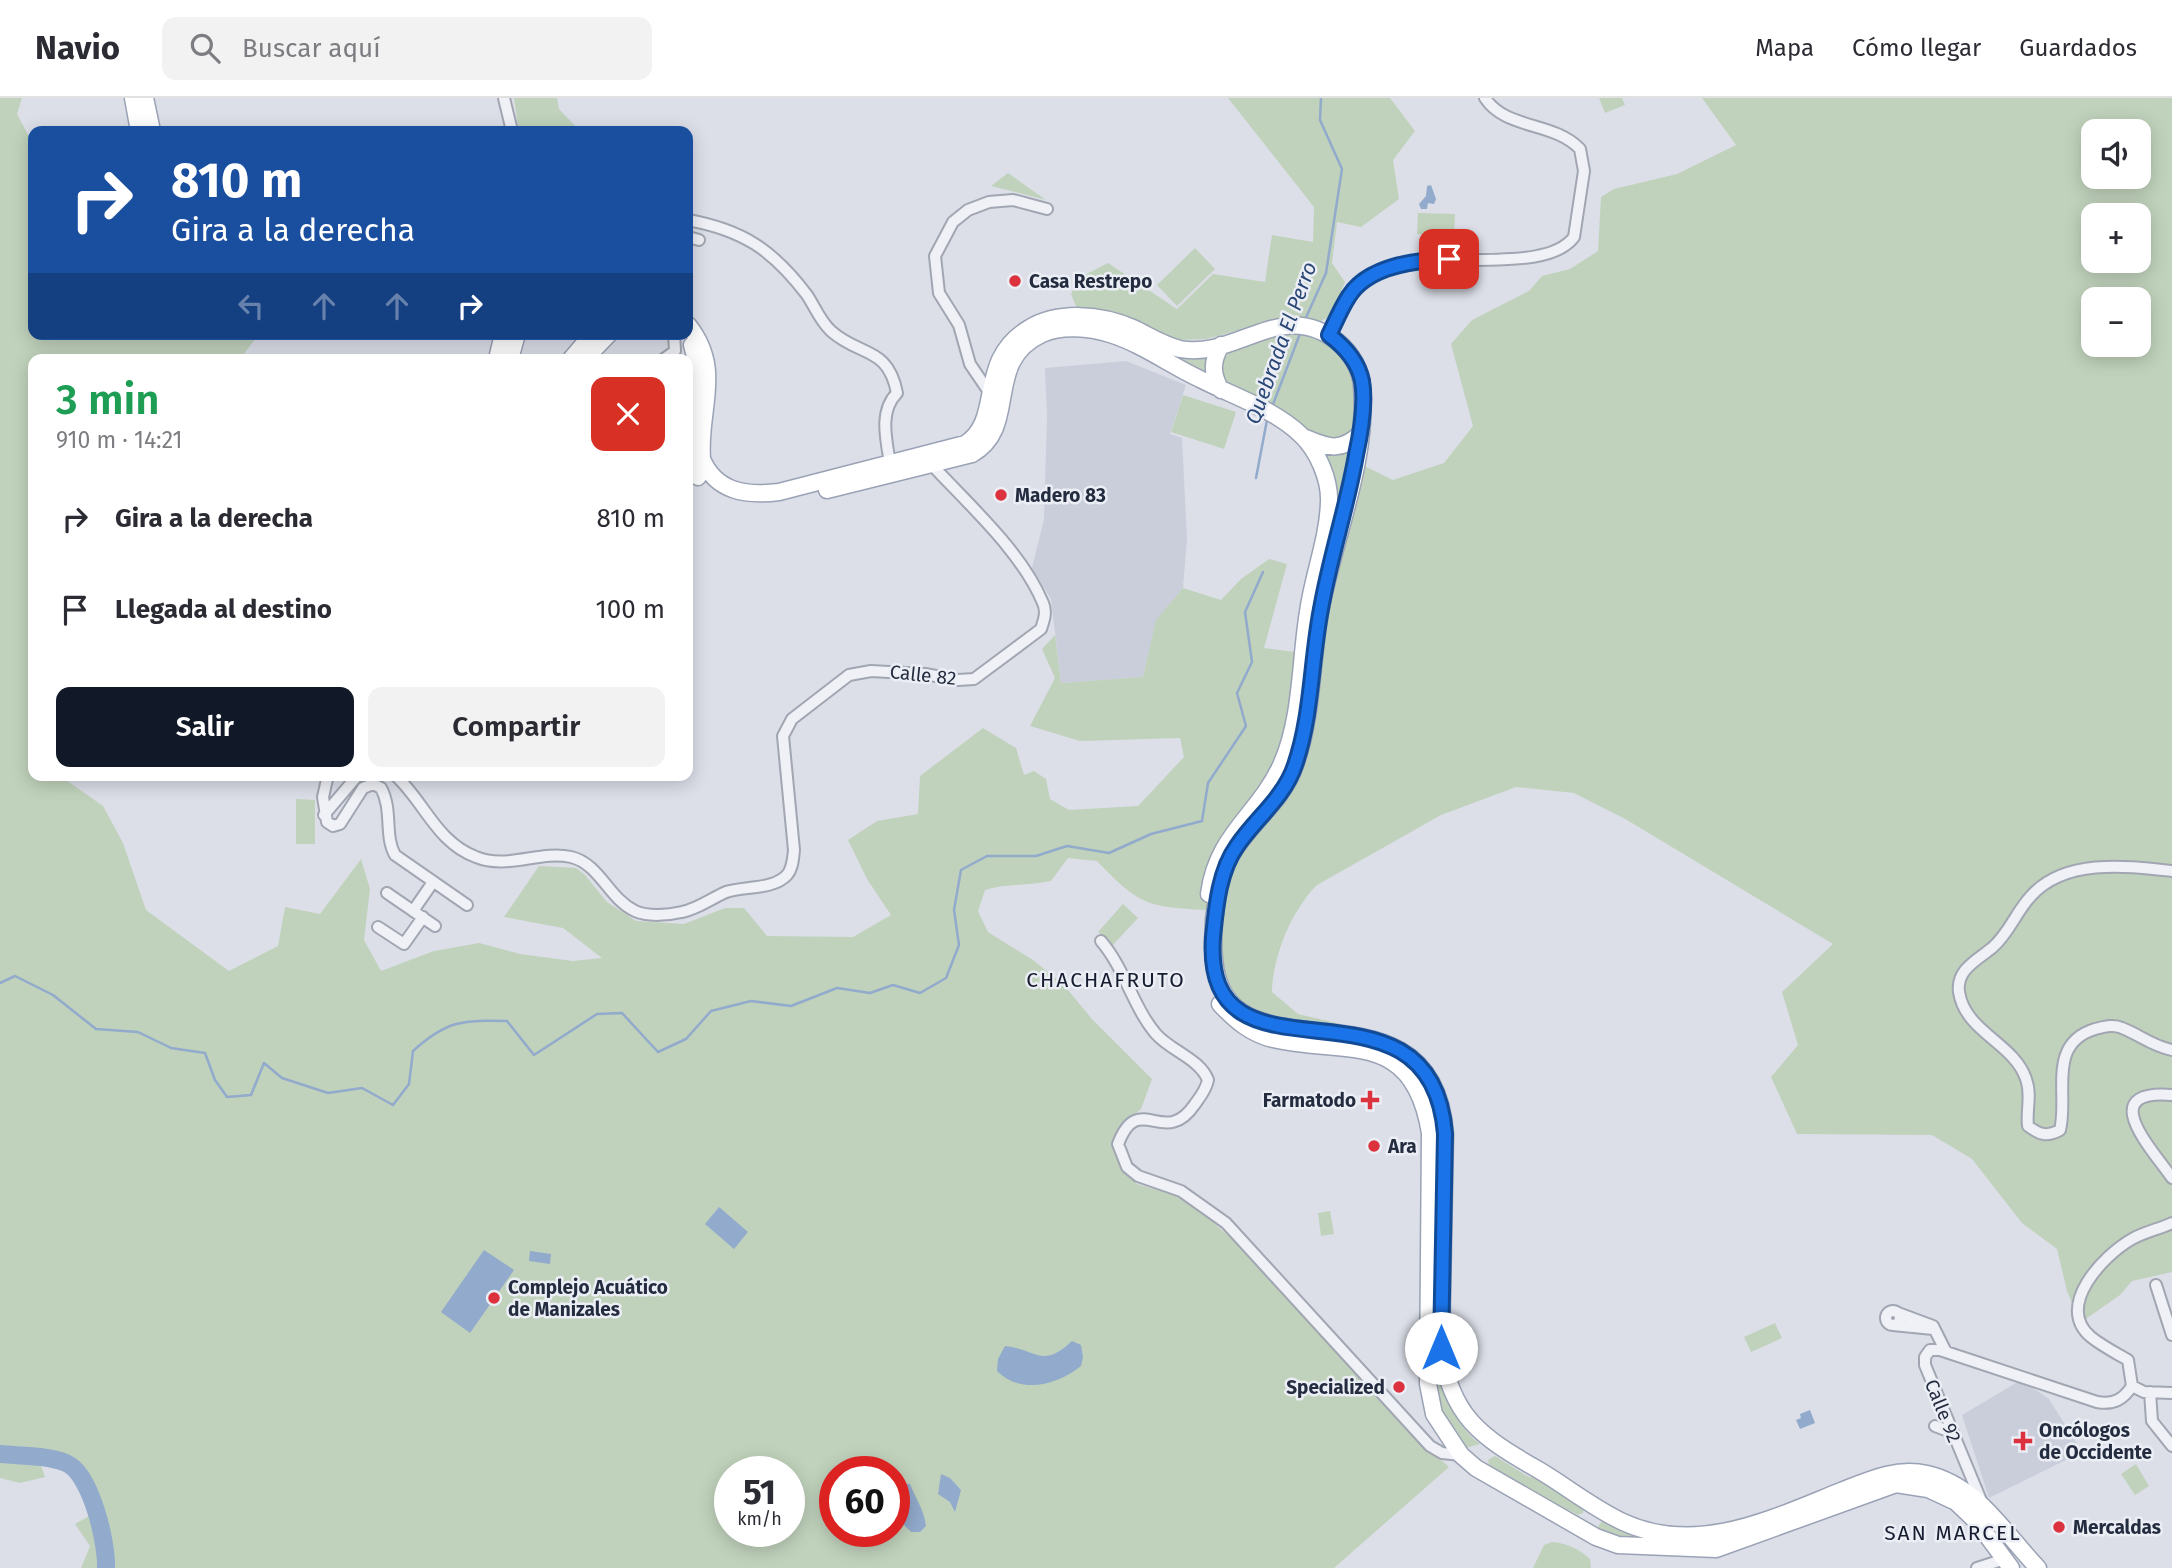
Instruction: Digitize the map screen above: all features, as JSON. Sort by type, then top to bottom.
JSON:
[{"type":"main road","points":[[132,98],[138,126]]},
{"type":"main road","points":[[145,98],[151,126]]},
{"type":"main road","points":[[693,332],[708,366],[702,459],[717,482],[742,493],[770,493],[965,444],[975,438],[985,422],[994,369],[1006,348],[1026,330],[1049,318],[1080,317],[1114,321],[1180,349],[1208,348],[1267,329],[1292,326],[1322,332],[1342,345],[1358,368],[1362,383],[1360,434],[1344,521],[1320,611],[1302,742],[1282,794],[1228,860],[1222,877],[1213,938],[1214,959],[1216,977],[1228,998],[1257,1022],[1278,1028],[1347,1033],[1390,1043],[1418,1064],[1435,1091],[1443,1111],[1445,1134],[1441,1222],[1441,1348],[1444,1368],[1458,1404],[1476,1430],[1497,1447],[1623,1522],[1651,1531],[1699,1538],[1728,1533],[1895,1472],[1927,1474],[1967,1484],[1984,1508],[2038,1568]]},
{"type":"main road","points":[[693,460],[697,476],[709,489],[740,501],[782,500],[972,454],[991,440],[999,420],[1001,395],[1009,366],[1023,348],[1054,330],[1109,334],[1241,398],[1303,437],[1337,449],[1349,445],[1360,434]]},
{"type":"main road","points":[[575,354],[588,340]]},
{"type":"main road","points":[[590,354],[602,340]]},
{"type":"main road","points":[[690,340],[696,364],[693,422]]},
{"type":"main road","points":[[1221,345],[1213,364],[1215,380],[1221,390]]},
{"type":"main road","points":[[1303,437],[1320,463],[1329,500],[1308,610],[1291,738],[1270,787],[1230,836],[1212,872],[1204,962],[1207,981],[1219,1003],[1235,1020],[1252,1031],[1273,1039],[1357,1047],[1376,1053],[1410,1080],[1421,1098],[1430,1133],[1426,1368],[1434,1414],[1461,1455],[1476,1468],[1573,1521],[1596,1537],[1618,1545],[1716,1549],[1896,1484],[1928,1489],[1956,1502],[1977,1522],[2008,1564]]},
{"type":"main road","points":[[1461,1455],[1481,1447],[1497,1447]]},
{"type":"main road","points":[[1573,1521],[1584,1514],[1590,1502]]},
{"type":"street","points":[[504,98],[511,126]]},
{"type":"street","points":[[1322,332],[1358,285],[1373,276],[1429,260],[1539,256],[1558,250],[1574,237],[1584,171],[1580,149],[1551,131],[1509,119],[1493,111],[1485,98]]},
{"type":"street","points":[[989,392],[970,364],[960,325],[939,293],[935,256],[947,230],[968,210],[989,202],[1013,200],[1047,209]]},
{"type":"street","points":[[693,221],[725,228],[746,237],[775,258],[808,296],[825,325],[838,337],[884,360],[894,374],[898,393],[889,402],[885,429],[890,463]]},
{"type":"street","points":[[693,405],[695,411]]},
{"type":"street","name":"Calle 82","points":[[402,781],[448,842],[476,858],[515,862],[566,856],[582,860],[613,895],[636,912],[663,915],[685,912],[729,891],[769,884],[787,876],[793,864],[794,850],[783,736],[786,726],[849,675],[871,671],[925,674],[958,680],[974,679],[1041,629],[1045,616],[1044,604],[1007,545],[932,465]]},
{"type":"street","points":[[327,781],[323,797],[324,815],[333,826],[340,824],[363,788],[373,785],[381,788],[390,821],[390,846],[394,855],[467,905]]},
{"type":"street","points":[[324,815],[353,781]]},
{"type":"street","points":[[2172,871],[2095,865],[2045,883],[2031,896],[1994,946],[1970,963],[1961,976],[1959,990],[1973,1022],[2015,1060],[2026,1078],[2030,1097],[2028,1126],[2040,1135],[2051,1135],[2060,1129],[2063,1117],[2060,1070],[2074,1043],[2091,1030],[2109,1026],[2121,1027],[2144,1041],[2172,1050]]},
{"type":"street","points":[[378,928],[404,944],[433,882]]},
{"type":"street","points":[[387,893],[435,926]]},
{"type":"street","points":[[1101,941],[1156,1034],[1199,1067],[1208,1080],[1186,1116],[1177,1123],[1166,1124],[1143,1118],[1133,1120],[1126,1126],[1118,1144],[1126,1167],[1138,1176],[1181,1191],[1226,1223],[1430,1446],[1443,1453],[1461,1455]]},
{"type":"street","points":[[2172,1095],[2142,1096],[2134,1103],[2131,1111],[2134,1123],[2172,1178]]},
{"type":"street","points":[[2132,1386],[2128,1360],[2090,1337],[2080,1323],[2082,1289],[2090,1274],[2133,1238],[2172,1223]]},
{"type":"street","points":[[2156,1285],[2172,1335]]},
{"type":"street","points":[[1936,1329],[1892,1325],[1900,1321],[1898,1313],[1929,1323],[1936,1329],[1943,1351],[2097,1402],[2108,1404],[2118,1400],[2132,1386]]},
{"type":"street","name":"Calle 92","points":[[1943,1351],[1930,1350],[1925,1357],[1925,1365],[1951,1432],[1967,1484]]},
{"type":"street","points":[[2132,1386],[2150,1392],[2172,1393]]},
{"type":"street","points":[[2150,1392],[2152,1421],[2172,1446]]},
{"type":"street","points":[[1935,1426],[1951,1432]]},
{"type":"street","points":[[1977,1568],[2008,1564]]},
{"type":"shaded area","points":[[1126,361],[1186,385],[1170,434],[1182,438],[1187,539],[1183,588],[1156,621],[1143,677],[1061,683],[1051,599],[1032,568],[1044,519],[1047,416],[1045,368]]},
{"type":"shaded area","name":"Oncólogos de Occidente","points":[[2021,1380],[2049,1399],[2082,1452],[1989,1498],[1962,1415]]},
{"type":"green space","points":[[0,98],[22,98],[17,114],[28,135],[28,340],[254,340],[244,354],[28,354],[28,781],[68,781],[103,806],[123,843],[146,910],[229,971],[278,946],[285,907],[320,914],[361,859],[370,889],[364,940],[381,971],[434,951],[479,943],[520,954],[573,961],[602,958],[563,928],[504,917],[539,866],[576,868],[607,902],[636,921],[684,924],[725,908],[744,908],[767,936],[853,937],[891,915],[867,879],[848,840],[877,821],[918,814],[920,776],[983,728],[1016,748],[1024,775],[1034,771],[1046,779],[1050,799],[1069,810],[1138,806],[1184,757],[1180,738],[1080,741],[1030,726],[1055,678],[1042,649],[1055,635],[1061,683],[1143,677],[1156,620],[1183,588],[1221,600],[1241,579],[1269,559],[1287,564],[1264,648],[1302,653],[1282,763],[1212,872],[1207,910],[1170,907],[1145,901],[1123,887],[1097,861],[1068,858],[1051,881],[985,890],[978,911],[988,932],[1033,960],[1063,984],[1092,1019],[1152,1079],[1141,1109],[1121,1125],[1112,1144],[1123,1171],[1137,1184],[1174,1195],[1205,1215],[1253,1258],[1305,1313],[1401,1424],[1449,1467],[1334,1568],[81,1568],[90,1546],[75,1524],[96,1512],[88,1489],[78,1473],[71,1468],[39,1459],[45,1477],[20,1483],[0,1478]]},
{"type":"green space","points":[[514,98],[557,98],[559,109],[575,126],[518,126]]},
{"type":"green space","points":[[1228,98],[1390,98],[1415,131],[1393,160],[1399,199],[1361,227],[1337,222],[1332,263],[1345,282],[1331,316],[1321,321],[1291,316],[1206,339],[1177,340],[1122,315],[1077,309],[1071,294],[1079,278],[1108,263],[1177,309],[1213,274],[1265,282],[1272,235],[1313,242],[1314,207]]},
{"type":"green space","points":[[1599,98],[1622,98],[1625,105],[1605,113]]},
{"type":"green space","points":[[1702,98],[2172,98],[2172,1272],[2132,1281],[2120,1295],[2080,1323],[2067,1291],[2057,1249],[2022,1223],[1972,1159],[1932,1135],[1797,1134],[1771,1077],[1798,1045],[1782,992],[1833,944],[1627,820],[1574,793],[1516,787],[1441,815],[1317,885],[1299,908],[1285,935],[1276,964],[1272,992],[1298,1014],[1341,1024],[1293,1028],[1270,1021],[1228,998],[1213,938],[1222,877],[1302,742],[1318,694],[1322,657],[1320,611],[1358,463],[1393,480],[1444,463],[1473,426],[1451,344],[1472,320],[1529,291],[1542,276],[1570,269],[1598,251],[1601,197],[1614,189],[1677,174],[1736,145]]},
{"type":"green space","points":[[1008,173],[1046,200],[991,186]]},
{"type":"green space","points":[[1418,213],[1455,214],[1454,236],[1417,234]]},
{"type":"green space","points":[[1195,248],[1215,269],[1177,306],[1157,285]]},
{"type":"green space","points":[[1285,330],[1328,344],[1349,363],[1354,376],[1355,392],[1353,436],[1324,440],[1221,380],[1216,364],[1224,350]]},
{"type":"green space","points":[[1212,352],[1211,380],[1165,355]]},
{"type":"green space","points":[[1183,395],[1236,412],[1224,449],[1171,432]]},
{"type":"green space","points":[[1352,448],[1342,502],[1329,542],[1317,449]]},
{"type":"green space","points":[[296,799],[315,800],[315,844],[296,844]]},
{"type":"green space","points":[[1123,904],[1138,918],[1113,945],[1098,932]]},
{"type":"green space","points":[[1330,1211],[1334,1234],[1321,1236],[1318,1213]]},
{"type":"green space","points":[[1775,1323],[1782,1338],[1751,1352],[1744,1337]]},
{"type":"green space","points":[[1439,1347],[1446,1388],[1455,1413],[1469,1434],[1480,1444],[1466,1448],[1463,1452],[1440,1402],[1437,1378]]},
{"type":"green space","points":[[1495,1456],[1529,1477],[1542,1478],[1584,1509],[1583,1513],[1578,1515],[1530,1492],[1489,1465],[1488,1460]]},
{"type":"green space","points":[[2136,1464],[2149,1486],[2135,1495],[2121,1474]]},
{"type":"green space","points":[[1606,1516],[1640,1537],[1657,1539],[1611,1537],[1597,1528]]},
{"type":"green space","points":[[1552,1542],[1568,1545],[1582,1552],[1590,1559],[1591,1568],[1533,1568],[1544,1545]]},
{"type":"water","points":[[1431,185],[1436,199],[1434,204],[1428,203],[1427,209],[1421,209],[1419,204],[1426,196],[1427,186]]},
{"type":"water","points":[[719,1207],[748,1232],[734,1249],[705,1224]]},
{"type":"water","points":[[484,1250],[514,1270],[470,1333],[441,1312]]},
{"type":"water","points":[[530,1251],[551,1254],[550,1264],[529,1261]]},
{"type":"water","points":[[1072,1341],[1081,1345],[1081,1366],[1061,1378],[1039,1385],[1028,1385],[1017,1383],[997,1371],[998,1359],[1005,1346],[1046,1356],[1054,1354]]},
{"type":"water","points":[[1810,1410],[1815,1423],[1800,1429],[1796,1420],[1801,1418],[1800,1414]]},
{"type":"water","points":[[941,1474],[950,1478],[961,1490],[955,1512],[950,1502],[938,1494]]},
{"type":"water","points":[[910,1484],[926,1526],[920,1532],[911,1532]]},
{"type":"waterway","name":"Quebrada El Perro","points":[[1304,322],[1326,273],[1342,169],[1320,120],[1321,98]]},
{"type":"waterway","name":"Quebrada El Perro","points":[[1272,407],[1301,331]]},
{"type":"waterway","name":"Quebrada El Perro","points":[[1256,478],[1267,420]]},
{"type":"waterway","name":"Quebrada El Perro","points":[[0,983],[15,976],[53,995],[96,1029],[138,1032],[171,1048],[205,1053],[215,1080],[227,1097],[251,1095],[264,1063],[282,1078],[328,1093],[362,1088],[393,1105],[409,1084],[413,1051],[436,1033],[456,1024],[507,1021],[534,1055],[597,1014],[622,1013],[658,1052],[686,1039],[711,1011],[751,1001],[791,1006],[837,988],[870,993],[893,985],[920,993],[946,978],[959,945],[954,910],[961,870],[987,856],[1036,856],[1067,846],[1109,853],[1151,834],[1202,821],[1208,783],[1246,726],[1237,693],[1252,662],[1245,612],[1263,572]]},
{"type":"waterway","points":[[0,1454],[50,1458],[75,1469],[83,1480],[96,1510],[104,1542],[106,1568]]},
{"type":"place","name":"Casa Restrepo","points":[[1015,281]]},
{"type":"place","name":"Madero 83","points":[[1001,495]]},
{"type":"place","name":"Farmatodo","points":[[1370,1100]]},
{"type":"place","name":"Ara","points":[[1374,1146]]},
{"type":"place","name":"Complejo Acuático de Manizales","points":[[494,1298]]},
{"type":"place","name":"Specialized","points":[[1399,1387]]},
{"type":"place","name":"Oncólogos de Occidente","points":[[2023,1441]]},
{"type":"place","name":"Mercaldas","points":[[2059,1527]]},
{"type":"district","name":"CHACHAFRUTO","points":[[1106,980]]},
{"type":"district","name":"SAN MARCEL","points":[[1953,1533]]},
{"type":"route","points":[[1441,1348],[1445,1134],[1443,1111],[1435,1091],[1418,1064],[1390,1043],[1347,1033],[1278,1028],[1257,1022],[1242,1012],[1228,998],[1216,977],[1213,938],[1222,877],[1228,860],[1282,794],[1302,742],[1320,611],[1344,521],[1362,410],[1362,383],[1358,368],[1342,345],[1329,335],[1349,296],[1358,285],[1373,276],[1404,265],[1449,259]]}]
